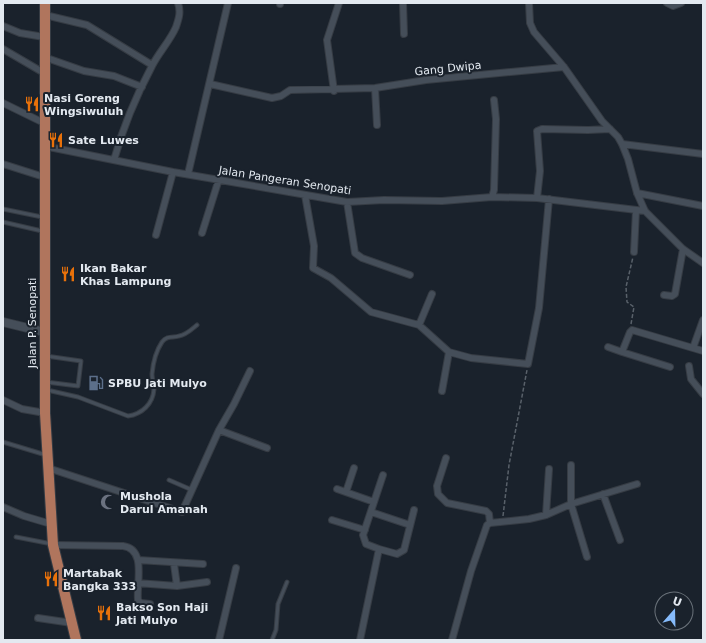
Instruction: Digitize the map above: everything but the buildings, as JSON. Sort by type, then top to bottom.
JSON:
[{"type":"main road","name":"Jalan P. Senopati","points":[[45,3],[45,413],[53,545],[76,640]]},
{"type":"street","points":[[114,160],[122,132],[152,65],[176,28],[181,11],[178,3]]},
{"type":"street","points":[[188,174],[228,3]]},
{"type":"street","points":[[334,91],[327,40],[339,3]]},
{"type":"street","points":[[403,3],[404,34]]},
{"type":"street","points":[[529,3],[530,23],[534,32],[564,67],[598,116],[622,144],[628,159],[637,193],[645,211],[683,249],[703,263]]},
{"type":"street","points":[[667,3],[673,6],[681,3]]},
{"type":"street","points":[[45,15],[87,25],[152,65]]},
{"type":"street","points":[[3,26],[20,33],[44,37]]},
{"type":"street","points":[[3,49],[44,73]]},
{"type":"street","points":[[44,57],[84,71],[114,76],[142,87]]},
{"type":"street","name":"Gang Dwipa","points":[[210,84],[272,98],[281,96],[290,90],[334,91],[376,88],[426,80],[564,67]]},
{"type":"street","points":[[376,88],[377,125]]},
{"type":"street","points":[[492,198],[494,190],[496,119],[494,100]]},
{"type":"street","points":[[3,103],[44,123]]},
{"type":"street","points":[[537,198],[540,171],[537,131],[542,129],[610,129]]},
{"type":"street","points":[[622,144],[703,154]]},
{"type":"street","name":"Jalan Pangeran Senopati","points":[[44,146],[173,172],[347,202],[384,200],[442,201],[492,198],[537,198],[645,211]]},
{"type":"street","points":[[3,164],[44,177]]},
{"type":"street","points":[[156,235],[173,172]]},
{"type":"street","points":[[202,232],[219,179]]},
{"type":"street","points":[[637,193],[703,206]]},
{"type":"street","points":[[305,195],[314,246],[313,268],[331,278],[371,312],[420,325],[449,352],[471,358],[528,364],[539,308],[549,199]]},
{"type":"street","points":[[347,202],[355,254],[362,258],[410,275]]},
{"type":"street","points":[[634,252],[636,210]]},
{"type":"street","points":[[664,295],[672,296],[675,294],[683,249]]},
{"type":"street","points":[[420,325],[432,294]]},
{"type":"street","points":[[693,348],[703,320]]},
{"type":"street","points":[[3,322],[44,332]]},
{"type":"street","points":[[622,352],[632,330],[703,351]]},
{"type":"street","points":[[608,347],[670,367]]},
{"type":"street","points":[[442,391],[449,352]]},
{"type":"street","points":[[689,366],[691,379],[703,394]]},
{"type":"street","points":[[48,468],[177,511],[183,510],[219,430],[250,371]]},
{"type":"street","points":[[3,400],[22,409],[45,413]]},
{"type":"street","points":[[219,430],[266,448]]},
{"type":"street","points":[[446,458],[437,486],[438,494],[447,503],[486,511],[489,514],[490,523]]},
{"type":"street","points":[[571,465],[571,504],[587,557]]},
{"type":"street","points":[[346,492],[354,468]]},
{"type":"street","points":[[546,515],[550,469]]},
{"type":"street","points":[[383,475],[364,530],[363,535],[366,544],[396,554],[404,550],[414,510]]},
{"type":"street","points":[[452,640],[485,528],[490,523],[529,519],[546,515],[571,504],[637,484]]},
{"type":"street","points":[[337,489],[374,502]]},
{"type":"street","points":[[603,494],[620,540]]},
{"type":"street","points":[[4,509],[51,524]]},
{"type":"street","points":[[371,512],[410,525]]},
{"type":"street","points":[[332,520],[364,530]]},
{"type":"street","points":[[53,545],[127,546],[134,551],[138,560],[138,602],[150,604]]},
{"type":"street","points":[[360,640],[379,549]]},
{"type":"street","points":[[138,560],[174,564],[203,564]]},
{"type":"street","points":[[174,564],[177,586]]},
{"type":"street","points":[[219,640],[236,568]]},
{"type":"street","points":[[137,583],[177,586],[207,582]]},
{"type":"street","points":[[38,618],[72,623]]},
{"type":"lane","points":[[3,209],[44,218]]},
{"type":"lane","points":[[3,222],[44,231]]},
{"type":"lane","points":[[45,386],[78,396],[128,416],[136,415],[143,412],[150,403],[154,390],[152,376],[153,366],[163,340],[170,336],[179,336],[197,325]]},
{"type":"lane","points":[[44,355],[81,361],[78,386],[45,386]]},
{"type":"lane","points":[[3,442],[48,456]]},
{"type":"lane","points":[[169,480],[192,490]]},
{"type":"lane","points":[[16,537],[53,545]]},
{"type":"lane","points":[[272,640],[276,630],[278,604],[287,582]]},
{"type":"path","points":[[630,332],[634,306],[627,302],[626,287],[634,252]]},
{"type":"path","points":[[503,522],[509,465],[528,364]]},
{"type":"place","name":"Nasi Goreng Wingsiwuluh","points":[[32,104]]},
{"type":"place","name":"Sate Luwes","points":[[56,140]]},
{"type":"place","name":"Ikan Bakar Khas Lampung","points":[[68,274]]},
{"type":"place","name":"SPBU Jati Mulyo","points":[[96,383]]},
{"type":"place","name":"Mushola Darul Amanah","points":[[108,502]]},
{"type":"place","name":"Martabak Bangka 333","points":[[51,579]]},
{"type":"place","name":"Bakso Son Haji Jati Mulyo","points":[[104,613]]}]
